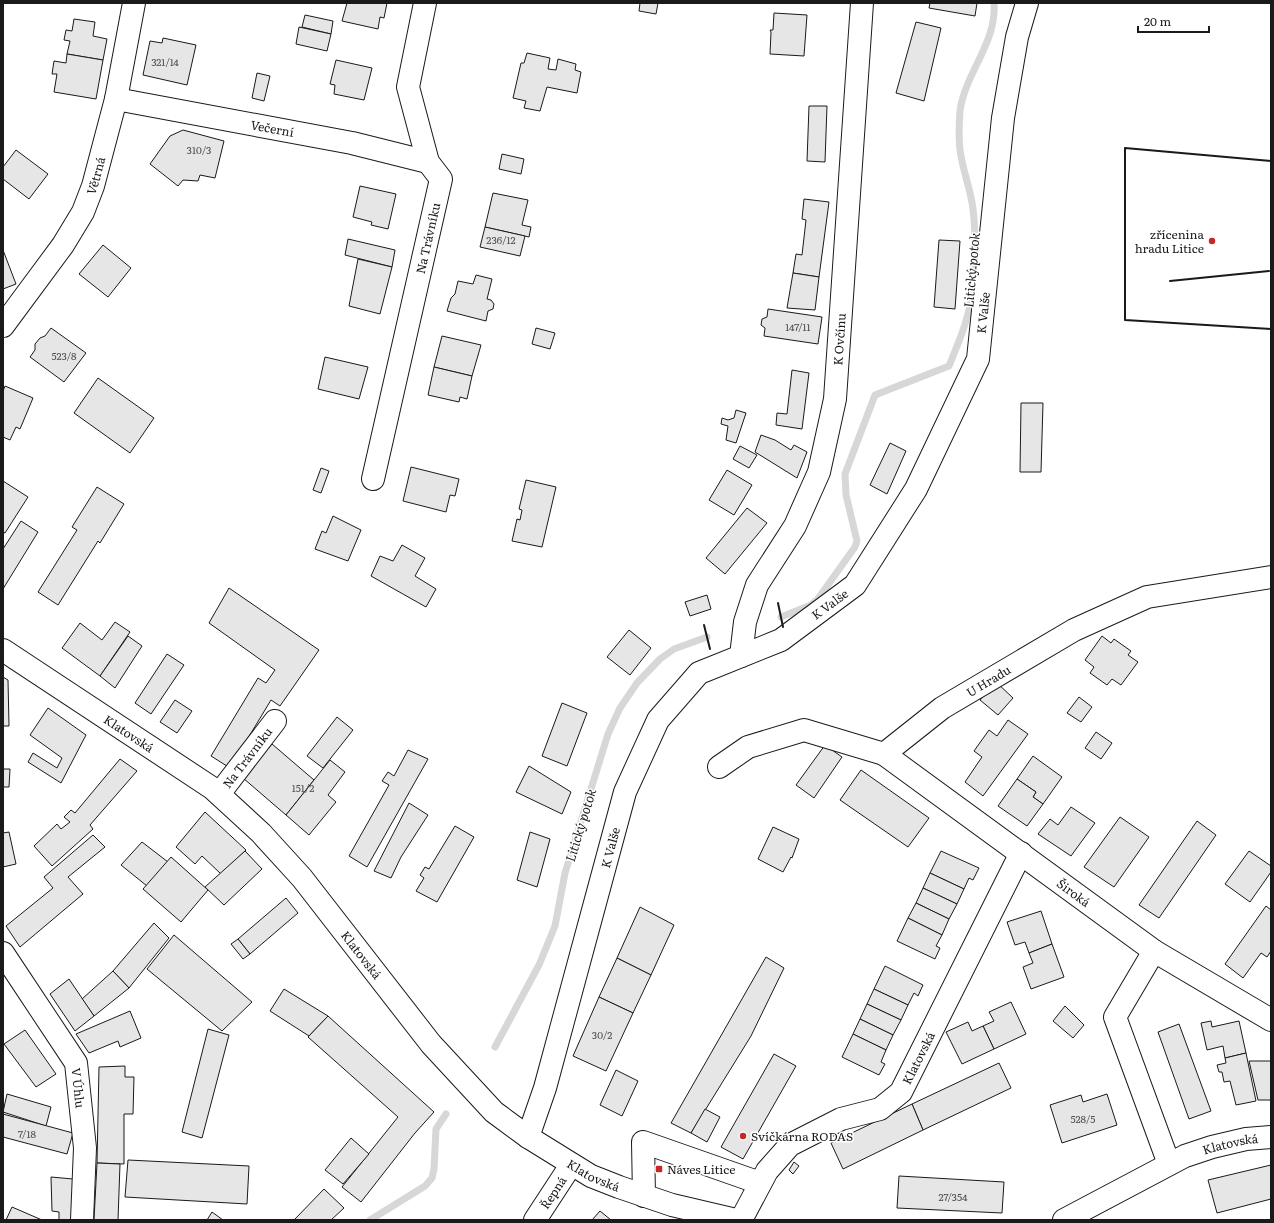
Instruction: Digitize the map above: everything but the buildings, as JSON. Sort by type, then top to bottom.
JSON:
[{"type":"street","name":"Větrná","points":[[3,326],[63,245],[83,212],[93,186],[116,99],[134,3]]},
{"type":"street","name":"Na Trávníku","points":[[373,479],[441,179],[428,162],[408,87],[425,3]]},
{"type":"street","name":"K Ovčínu","points":[[741,656],[745,622],[757,586],[795,526],[819,472],[835,399],[862,3]]},
{"type":"street","name":"K Valše","points":[[528,1137],[545,1088],[625,792],[658,720],[699,673],[781,640],[855,585],[916,489],[978,359],[1002,118],[1017,37],[1027,3]]},
{"type":"street","name":"Večerní","points":[[116,99],[352,143],[428,162]]},
{"type":"street","name":"U Hradu","points":[[884,754],[942,708],[1074,630],[1147,597],[1271,577]]},
{"type":"street","name":"Klatovská","points":[[3,650],[206,783],[261,833],[302,878],[431,1044],[494,1112],[528,1137],[591,1176],[672,1205],[732,1219],[760,1183],[766,1170],[790,1145],[841,1119],[880,1109],[901,1092],[1021,853]]},
{"type":"street","name":"Na Trávníku","points":[[219,794],[275,721]]},
{"type":"street","points":[[720,767],[748,747],[804,730],[884,754]]},
{"type":"street","name":"Široká","points":[[884,754],[1154,951],[1271,1020]]},
{"type":"street","points":[[1154,951],[1115,1018],[1169,1164]]},
{"type":"street","name":"V Úhlu","points":[[3,953],[76,1063],[85,1148],[82,1220]]},
{"type":"street","name":"Klatovská","points":[[1078,1217],[1185,1156],[1212,1147],[1246,1139],[1271,1137]]},
{"type":"street","points":[[644,1196],[643,1142],[760,1183]]},
{"type":"street","name":"Řepná","points":[[534,1220],[571,1165]]},
{"type":"waterway","name":"Litický potok","points":[[781,617],[811,605],[817,600],[855,547],[857,541],[846,495],[845,474],[875,395],[949,366],[962,333],[973,290],[975,242],[972,202],[960,151],[960,111],[968,84],[991,31],[994,18],[994,3]]},
{"type":"waterway","name":"Litický potok","points":[[495,1047],[539,965],[555,926],[565,873],[608,734],[620,708],[637,683],[660,659],[674,649],[707,637]]},
{"type":"waterway","name":"Litický potok","points":[[370,1220],[425,1186],[432,1178],[434,1169],[436,1129],[446,1114]]},
{"type":"wall","points":[[1271,161],[1125,148],[1125,320],[1271,329]]},
{"type":"wall","points":[[1170,281],[1269,271]]},
{"type":"wall","points":[[778,603],[783,627]]},
{"type":"wall","points":[[704,625],[710,649]]},
{"type":"place","name":"zřícenina hradu Litice","points":[[1212,241]]},
{"type":"place","name":"Svíčkárna RODAS","points":[[743,1136]]},
{"type":"place","name":"Náves Litice","points":[[659,1169]]}]
